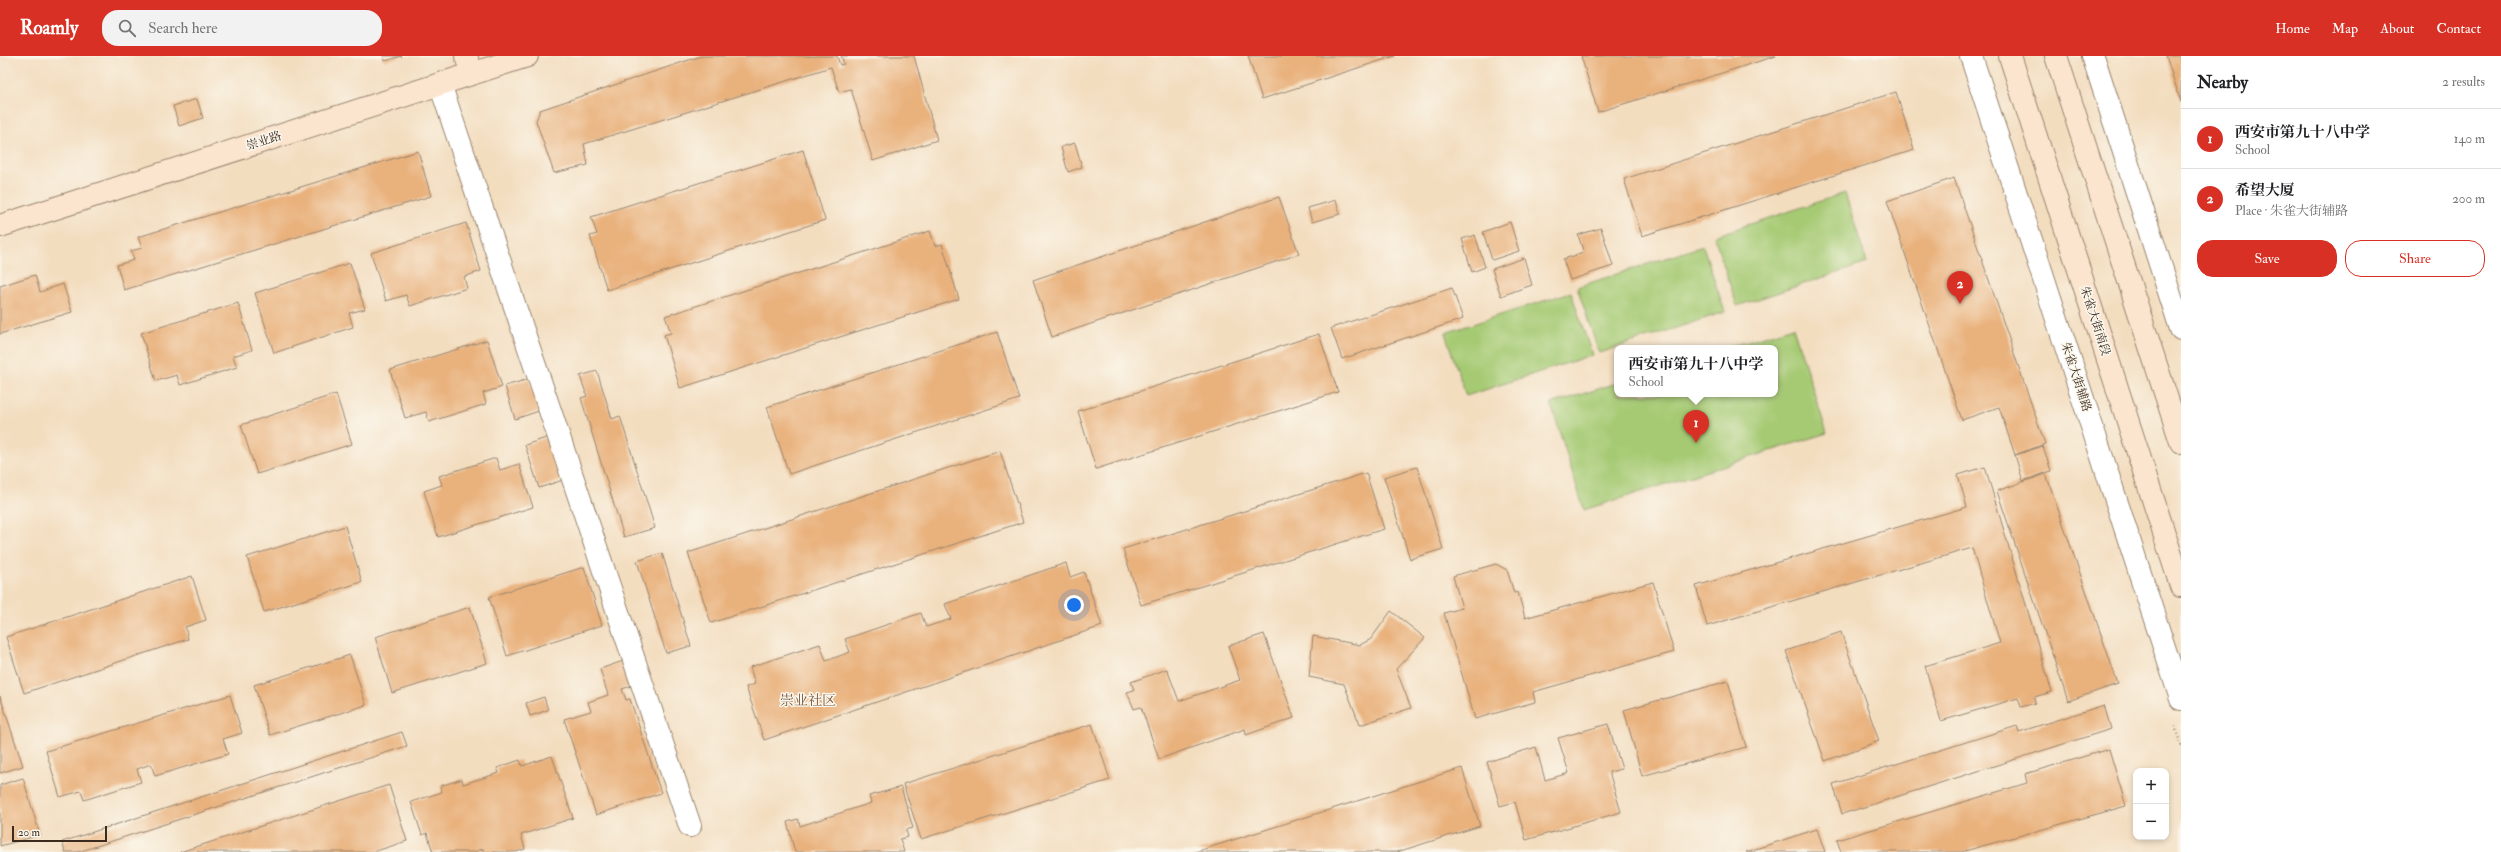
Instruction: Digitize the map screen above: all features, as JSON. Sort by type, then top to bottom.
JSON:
[{"type":"main road","name":"崇业路","points":[[0,226],[440,84],[469,65],[527,56]]},
{"type":"main road","name":"朱雀大街南段","points":[[2010,56],[2179,574]]},
{"type":"main road","points":[[2056,56],[2181,442]]},
{"type":"street","name":"朱雀大街辅路","points":[[1971,56],[2181,699]]},
{"type":"street","points":[[2093,56],[2181,329]]},
{"type":"street","points":[[440,84],[690,826]]},
{"type":"green space","points":[[1845,193],[1867,263],[1737,306],[1714,236]]},
{"type":"green space","points":[[1703,246],[1725,312],[1624,345],[1614,345],[1614,348],[1599,353],[1577,287]]},
{"type":"green space","points":[[1571,292],[1592,355],[1466,396],[1445,333]]},
{"type":"green space","points":[[1793,327],[1827,433],[1584,510],[1551,404],[1614,384],[1614,397],[1778,397],[1778,345],[1736,345]]},
{"type":"building","points":[[383,56],[402,56],[385,61]]},
{"type":"building","points":[[701,56],[837,56],[840,65],[844,64],[841,56],[914,56],[937,140],[873,161],[851,89],[839,92],[831,67],[584,144],[588,165],[554,173],[536,121],[540,110]]},
{"type":"building","points":[[1248,56],[1395,56],[1262,99]]},
{"type":"building","points":[[1581,56],[1776,56],[1598,112]]},
{"type":"building","points":[[2166,56],[2181,56],[2181,102]]},
{"type":"building","points":[[1896,92],[1914,150],[1642,236],[1624,179]]},
{"type":"building","points":[[197,99],[203,118],[179,126],[173,106]]},
{"type":"building","points":[[1075,143],[1082,167],[1068,172],[1061,147]]},
{"type":"building","points":[[803,150],[825,220],[607,290],[590,236],[597,234],[591,217]]},
{"type":"building","points":[[418,151],[431,196],[124,290],[117,265],[134,260],[131,251],[142,248],[138,237]]},
{"type":"building","points":[[1954,178],[2045,444],[2015,455],[1999,407],[1962,420],[1887,201]]},
{"type":"building","points":[[1279,197],[1299,254],[1052,337],[1033,280]]},
{"type":"building","points":[[1336,200],[1340,214],[1312,222],[1308,208]]},
{"type":"building","points":[[1510,222],[1519,251],[1492,260],[1483,232]]},
{"type":"building","points":[[466,223],[481,271],[464,277],[467,288],[410,306],[406,295],[386,301],[371,253]]},
{"type":"building","points":[[1601,228],[1613,266],[1570,280],[1563,259],[1584,253],[1578,235]]},
{"type":"building","points":[[930,231],[935,246],[942,244],[959,299],[680,388],[664,335],[671,333],[665,316]]},
{"type":"building","points":[[1475,235],[1485,267],[1472,272],[1462,239]]},
{"type":"building","points":[[1524,258],[1532,285],[1501,296],[1492,269]]},
{"type":"building","points":[[350,263],[365,309],[349,313],[353,327],[274,353],[255,293]]},
{"type":"building","points":[[35,275],[40,292],[63,284],[72,312],[0,334],[0,286]]},
{"type":"building","points":[[1452,288],[1463,319],[1342,359],[1331,328]]},
{"type":"building","points":[[238,303],[252,350],[233,356],[237,367],[180,385],[177,375],[156,381],[141,333]]},
{"type":"building","points":[[997,332],[1019,399],[789,474],[767,407]]},
{"type":"building","points":[[1319,334],[1338,392],[1096,469],[1078,411]]},
{"type":"building","points":[[487,340],[502,387],[483,393],[486,404],[429,422],[426,412],[405,418],[390,370]]},
{"type":"building","points":[[597,371],[612,419],[620,416],[655,528],[624,537],[581,398],[587,396],[580,376]]},
{"type":"building","points":[[529,379],[539,411],[515,419],[505,386]]},
{"type":"building","points":[[336,394],[352,444],[257,474],[241,425]]},
{"type":"building","points":[[549,437],[563,480],[539,488],[525,445]]},
{"type":"building","points":[[2043,446],[2051,471],[2023,481],[2015,455]]},
{"type":"building","points":[[1000,451],[1023,522],[711,623],[688,553]]},
{"type":"building","points":[[496,458],[500,470],[519,464],[533,507],[438,537],[424,491],[442,485],[439,476]]},
{"type":"building","points":[[1417,467],[1443,549],[1410,559],[1384,477]]},
{"type":"building","points":[[1985,467],[2052,692],[2034,697],[2035,703],[2021,707],[2018,698],[1941,721],[1925,666],[2000,643],[1972,548],[1707,626],[1696,586],[1967,507],[1958,475]]},
{"type":"building","points":[[1366,473],[1384,529],[1141,605],[1123,549]]},
{"type":"building","points":[[2046,474],[2118,684],[2068,701],[1997,491]]},
{"type":"building","points":[[345,526],[362,582],[264,612],[247,557]]},
{"type":"building","points":[[662,553],[691,646],[666,653],[637,561]]},
{"type":"building","points":[[1066,563],[1070,577],[1084,572],[1102,626],[764,740],[746,687],[755,684],[750,667],[820,644],[826,661],[850,652],[845,639],[921,613],[926,627],[951,619],[945,604]]},
{"type":"building","points":[[1496,564],[1507,570],[1514,593],[1518,592],[1525,618],[1653,582],[1674,652],[1533,692],[1535,702],[1475,719],[1444,613],[1462,608],[1453,576]]},
{"type":"building","points":[[584,567],[602,625],[507,656],[489,597]]},
{"type":"building","points":[[192,576],[206,620],[185,627],[188,639],[24,693],[6,637]]},
{"type":"building","points":[[470,607],[487,663],[392,693],[375,637]]},
{"type":"building","points":[[1391,611],[1425,638],[1396,669],[1411,708],[1360,725],[1344,684],[1309,677],[1313,636],[1360,645],[1371,639]]},
{"type":"building","points":[[1841,632],[1879,741],[1825,761],[1786,651]]},
{"type":"building","points":[[1264,634],[1294,718],[1246,735],[1245,729],[1159,759],[1141,707],[1134,709],[1127,692],[1134,690],[1131,682],[1167,669],[1179,701],[1240,680],[1228,646]]},
{"type":"building","points":[[350,655],[366,705],[270,735],[254,685]]},
{"type":"building","points":[[626,660],[634,685],[622,689],[626,700],[630,699],[661,793],[596,815],[564,719],[591,711],[588,702],[608,695],[600,669]]},
{"type":"building","points":[[1728,681],[1746,747],[1642,776],[1624,710]]},
{"type":"building","points":[[230,695],[242,733],[223,739],[228,754],[155,776],[151,764],[137,769],[141,782],[84,800],[81,791],[60,797],[46,751]]},
{"type":"building","points":[[0,696],[23,766],[0,773]]},
{"type":"building","points":[[544,697],[548,710],[530,716],[526,703]]},
{"type":"building","points":[[2104,705],[2111,729],[1842,814],[1833,784],[2017,726],[2019,732]]},
{"type":"building","points":[[1092,724],[1110,780],[921,839],[903,784]]},
{"type":"building","points":[[1608,724],[1622,769],[1609,772],[1621,812],[1526,840],[1515,802],[1500,806],[1487,762],[1536,747],[1545,780],[1569,773],[1558,738]]},
{"type":"building","points":[[402,732],[407,746],[78,852],[65,852],[62,842]]},
{"type":"building","points":[[2109,749],[2126,806],[1961,852],[1841,852],[1837,840],[2027,783],[2025,774]]},
{"type":"building","points":[[552,756],[573,818],[521,835],[525,849],[516,852],[485,852],[483,849],[474,852],[433,852],[427,833],[422,835],[411,802],[442,792],[440,786],[462,779],[463,784],[499,773],[497,768],[520,760],[522,766]]},
{"type":"building","points":[[1462,768],[1480,826],[1397,852],[1195,852]]},
{"type":"building","points":[[23,778],[40,835],[0,846],[0,785]]},
{"type":"building","points":[[389,785],[407,841],[373,852],[180,852]]},
{"type":"building","points":[[901,787],[913,828],[906,830],[908,837],[900,839],[904,852],[795,852],[787,822],[798,819],[800,826],[871,803],[869,796]]},
{"type":"building","points":[[1817,829],[1825,852],[1746,852]]},
{"type":"place","name":"希望大厦","points":[[1960,304]]},
{"type":"place","name":"西安市第九十八中学","points":[[1696,443]]},
{"type":"district","name":"崇业社区","points":[[808,700]]}]
